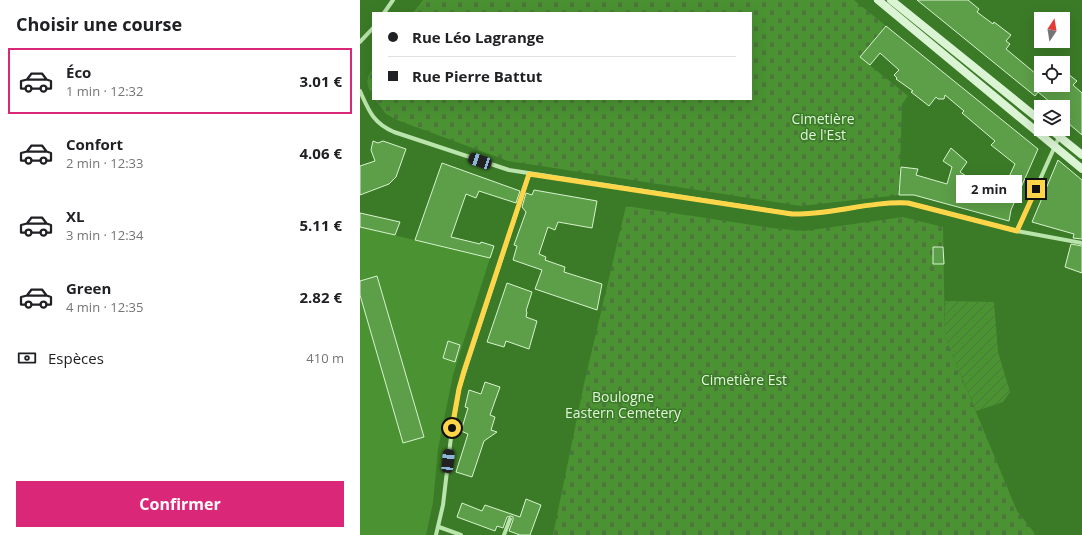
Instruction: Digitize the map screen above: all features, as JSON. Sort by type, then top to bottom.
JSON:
[{"type":"main road","points":[[878,0],[1082,169]]},
{"type":"main road","points":[[891,0],[1034,115]]},
{"type":"main road","points":[[1060,136],[1082,155]]},
{"type":"street","points":[[385,12],[393,0]]},
{"type":"street","points":[[360,42],[372,29]]},
{"type":"street","points":[[360,91],[375,120],[389,130],[509,170],[774,212],[800,214],[885,204],[908,203],[1017,231],[1082,243]]},
{"type":"street","points":[[1017,231],[1060,136]]},
{"type":"street","points":[[436,535],[443,505],[450,437],[459,389],[529,174]]},
{"type":"street","points":[[504,535],[510,519]]},
{"type":"street","points":[[438,527],[461,535]]},
{"type":"green space","name":"Cimetière de l'Est","points":[[423,0],[854,0],[886,26],[861,58],[908,96],[902,104],[899,195],[801,206],[508,161],[397,120],[386,114],[376,100],[752,100],[752,12],[414,12]]},
{"type":"green space","points":[[372,71],[372,94],[367,82]]},
{"type":"green space","name":"Cimetière Est","points":[[626,206],[772,228],[804,231],[903,217],[943,227],[945,337],[1017,511],[1036,535],[553,535],[584,384]]},
{"type":"green space","points":[[360,227],[490,258],[453,375],[438,449],[433,503],[426,535],[360,535]]},
{"type":"green space","points":[[945,301],[994,302],[998,352],[1010,392],[1003,402],[976,411],[945,337]]},
{"type":"building","points":[[917,0],[968,0],[979,9],[977,12],[993,24],[994,22],[1011,35],[1006,41],[1010,44],[1006,49],[1034,72],[1034,92],[1038,92],[1035,96]]},
{"type":"building","points":[[886,26],[1038,149],[1011,210],[1009,221],[914,195],[899,195],[901,167],[918,169],[916,175],[947,184],[952,167],[943,161],[951,148],[967,162],[960,172],[978,184],[977,190],[1000,196],[1015,164],[991,145],[995,141],[962,113],[964,111],[945,95],[944,99],[938,99],[936,97],[929,106],[911,92],[913,91],[896,79],[897,78],[894,75],[899,70],[880,53],[870,65],[860,57]]},
{"type":"building","points":[[1070,76],[1077,81],[1073,85],[1082,93],[1082,135],[1070,125],[1070,100],[1048,100],[1038,92],[1070,92]]},
{"type":"building","points":[[373,141],[378,143],[383,141],[406,149],[396,177],[389,184],[360,195],[360,166],[375,161],[371,150]]},
{"type":"building","points":[[1058,160],[1082,180],[1082,239],[1073,238],[1074,234],[1032,222]]},
{"type":"building","points":[[442,163],[520,191],[516,203],[479,191],[476,198],[466,194],[451,237],[480,244],[481,242],[494,246],[490,258],[415,240]]},
{"type":"building","points":[[534,190],[597,201],[592,228],[558,222],[555,230],[548,227],[539,254],[546,257],[545,260],[565,267],[564,272],[602,284],[597,310],[535,289],[542,270],[513,260],[517,246],[514,245],[526,212],[522,207],[526,193],[532,195]]},
{"type":"building","points":[[360,213],[400,222],[395,235],[360,227]]},
{"type":"building","points":[[1071,244],[1082,246],[1082,273],[1065,267]]},
{"type":"building","points":[[933,247],[943,247],[944,264],[933,264]]},
{"type":"building","points":[[377,276],[424,437],[403,443],[360,295],[360,281]]},
{"type":"building","points":[[507,283],[532,292],[526,311],[526,317],[537,321],[529,349],[506,341],[504,347],[487,342]]},
{"type":"building","points":[[448,341],[460,345],[455,362],[443,358]]},
{"type":"building","points":[[485,382],[500,387],[490,415],[495,417],[491,430],[497,432],[484,441],[472,477],[456,472],[468,434],[461,431],[468,408],[465,407],[469,390],[481,394]]},
{"type":"building","points":[[526,499],[541,505],[530,535],[520,535],[509,531],[513,520],[513,517],[511,516],[507,517],[503,528],[497,526],[495,531],[457,517],[462,503],[482,511],[485,505],[520,517]]},
{"type":"route","points":[[452,428],[464,371],[529,174],[792,214],[893,203],[908,203],[1017,231],[1036,189]]},
{"type":"park label","name":"Boulogne Eastern Cemetery","points":[[623,406]]}]
